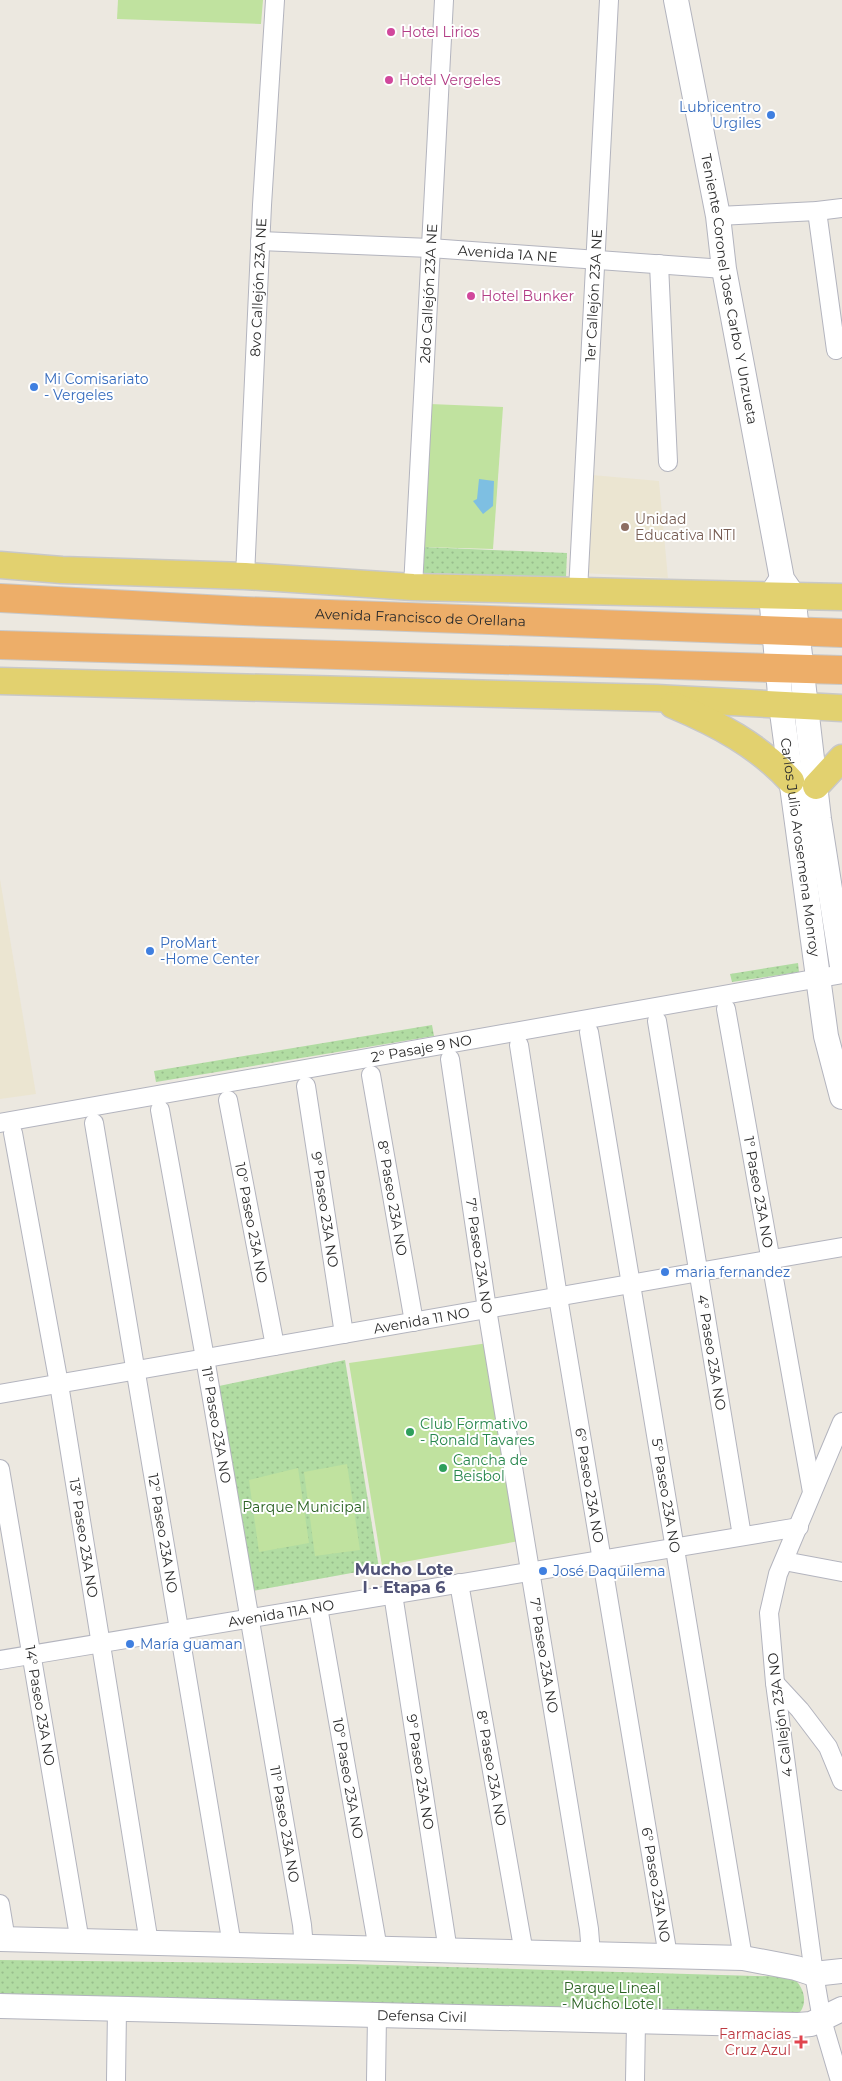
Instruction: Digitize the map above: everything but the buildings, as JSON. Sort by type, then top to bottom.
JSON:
[{"type":"highway","name":"Avenida Francisco de Orellana","points":[[0,598],[244,611],[842,633]]},
{"type":"highway","points":[[0,645],[842,670]]},
{"type":"main road","points":[[0,565],[62,570],[245,576],[413,587],[578,591],[782,590],[842,597]]},
{"type":"main road","points":[[0,681],[656,698],[842,708]]},
{"type":"main road","points":[[656,698],[703,717],[729,731],[804,784],[842,758]]},
{"type":"street","name":"8vo Callejón 23A NE","points":[[245,576],[260,241],[275,0]]},
{"type":"street","name":"2do Callejón 23A NE","points":[[413,587],[444,0]]},
{"type":"street","name":"1er Callejón 23A NE","points":[[578,591],[609,0]]},
{"type":"street","name":"Teniente Coronel Jose Carbo Y Unzueta","points":[[676,0],[718,216],[724,268],[782,590]]},
{"type":"street","points":[[718,216],[842,208]]},
{"type":"street","points":[[817,211],[836,350]]},
{"type":"street","name":"Avenida 1A NE","points":[[260,241],[430,248],[724,268]]},
{"type":"street","points":[[659,264],[668,462]]},
{"type":"street","name":"Carlos Julio Arosemena Monroy","points":[[782,590],[789,668],[831,976],[826,1036],[842,1097]]},
{"type":"street","name":"Carlos Julio Arosemena Monroy","points":[[804,784],[820,819],[842,966]]},
{"type":"street","name":"2° Pasaje 9 NO","points":[[6,1128],[831,976]]},
{"type":"street","name":"1° Paseo 23A NO","points":[[726,1010],[812,1493]]},
{"type":"street","name":"4° Paseo 23A NO","points":[[657,1021],[742,1536]]},
{"type":"street","name":"5° Paseo 23A NO","points":[[589,1032],[743,1958]]},
{"type":"street","name":"6° Paseo 23A NO","points":[[519,1046],[558,1297],[668,1956]]},
{"type":"street","name":"7° Paseo 23A NO","points":[[450,1059],[487,1309],[532,1571],[589,1929],[591,1954]]},
{"type":"street","name":"8° Paseo 23A NO","points":[[371,1075],[414,1322]]},
{"type":"street","name":"9° Paseo 23A NO","points":[[306,1086],[344,1334]]},
{"type":"street","name":"10° Paseo 23A NO","points":[[228,1100],[275,1346]]},
{"type":"street","name":"11° Paseo 23A NO","points":[[160,1110],[250,1618],[304,1947]]},
{"type":"street","name":"12° Paseo 23A NO","points":[[94,1123],[134,1371],[232,1945]]},
{"type":"street","name":"13° Paseo 23A NO","points":[[6,1128],[59,1384],[148,1943]]},
{"type":"street","name":"Avenida 11 NO","points":[[0,1394],[842,1247]]},
{"type":"street","name":"4 Callejón 23A NO","points":[[840,2081],[832,2014],[814,1974],[775,1683],[769,1613],[778,1574],[842,1422]]},
{"type":"street","name":"14° Paseo 23A NO","points":[[0,1468],[80,1942]]},
{"type":"street","name":"Avenida 11A NO","points":[[0,1660],[799,1526]]},
{"type":"street","points":[[784,1561],[842,1572]]},
{"type":"street","name":"8° Paseo 23A NO","points":[[459,1583],[524,1953]]},
{"type":"street","name":"9° Paseo 23A NO","points":[[393,1594],[448,1951]]},
{"type":"street","name":"10° Paseo 23A NO","points":[[318,1607],[378,1949]]},
{"type":"street","points":[[775,1683],[835,1744],[842,1781]]},
{"type":"street","points":[[0,1904],[3,1940],[743,1958],[796,1968],[814,1974],[842,1971]]},
{"type":"street","name":"Defensa Civil","points":[[0,2006],[798,2025],[811,2024],[832,2014]]},
{"type":"street","points":[[116,2081],[117,2009]]},
{"type":"street","points":[[376,2081],[377,2016]]},
{"type":"street","points":[[635,2081],[636,2022]]},
{"type":"shaded area","name":"Unidad Educativa INTI","points":[[592,475],[659,481],[668,578],[584,573]]},
{"type":"shaded area","points":[[0,879],[36,1094],[0,1099]]},
{"type":"green space","points":[[118,0],[263,0],[261,24],[117,19]]},
{"type":"green space","points":[[430,404],[503,407],[493,549],[423,547]]},
{"type":"green space","points":[[423,547],[567,553],[566,577],[423,573]]},
{"type":"green space","points":[[798,963],[799,972],[732,982],[730,974]]},
{"type":"green space","points":[[432,1025],[434,1036],[156,1082],[154,1071]]},
{"type":"green space","points":[[488,1343],[519,1541],[382,1566],[349,1363]]},
{"type":"green space","name":"Parque Municipal","points":[[345,1360],[379,1568],[252,1591],[219,1386]]},
{"type":"green space","points":[[347,1464],[360,1550],[315,1556],[304,1472]]},
{"type":"green space","points":[[298,1468],[309,1543],[259,1552],[249,1480]]},
{"type":"green space","name":"Parque Lineal - Mucho Lote I","points":[[0,1960],[347,1964],[792,1977],[800,1985],[804,2001],[803,2007],[796,2016],[0,2001]]},
{"type":"water","points":[[479,479],[494,481],[493,506],[483,514],[473,501],[477,499]]},
{"type":"place","name":"Hotel Lirios","points":[[391,32]]},
{"type":"place","name":"Hotel Vergeles","points":[[389,80]]},
{"type":"place","name":"Lubricentro Urgiles","points":[[771,115]]},
{"type":"place","name":"Hotel Bunker","points":[[471,296]]},
{"type":"place","name":"Mi Comisariato - Vergeles","points":[[34,387]]},
{"type":"place","name":"Unidad Educativa INTI","points":[[625,527]]},
{"type":"place","name":"ProMart -Home Center","points":[[150,951]]},
{"type":"place","name":"maria fernandez","points":[[665,1272]]},
{"type":"place","name":"Club Formativo - Ronald Tavares","points":[[410,1432]]},
{"type":"place","name":"Cancha de Beisbol","points":[[443,1468]]},
{"type":"place","name":"José Daquilema","points":[[543,1571]]},
{"type":"place","name":"María guaman","points":[[130,1644]]},
{"type":"place","name":"Farmacias Cruz Azul","points":[[801,2042]]},
{"type":"district","name":"Mucho Lote I - Etapa 6","points":[[404,1578]]}]
